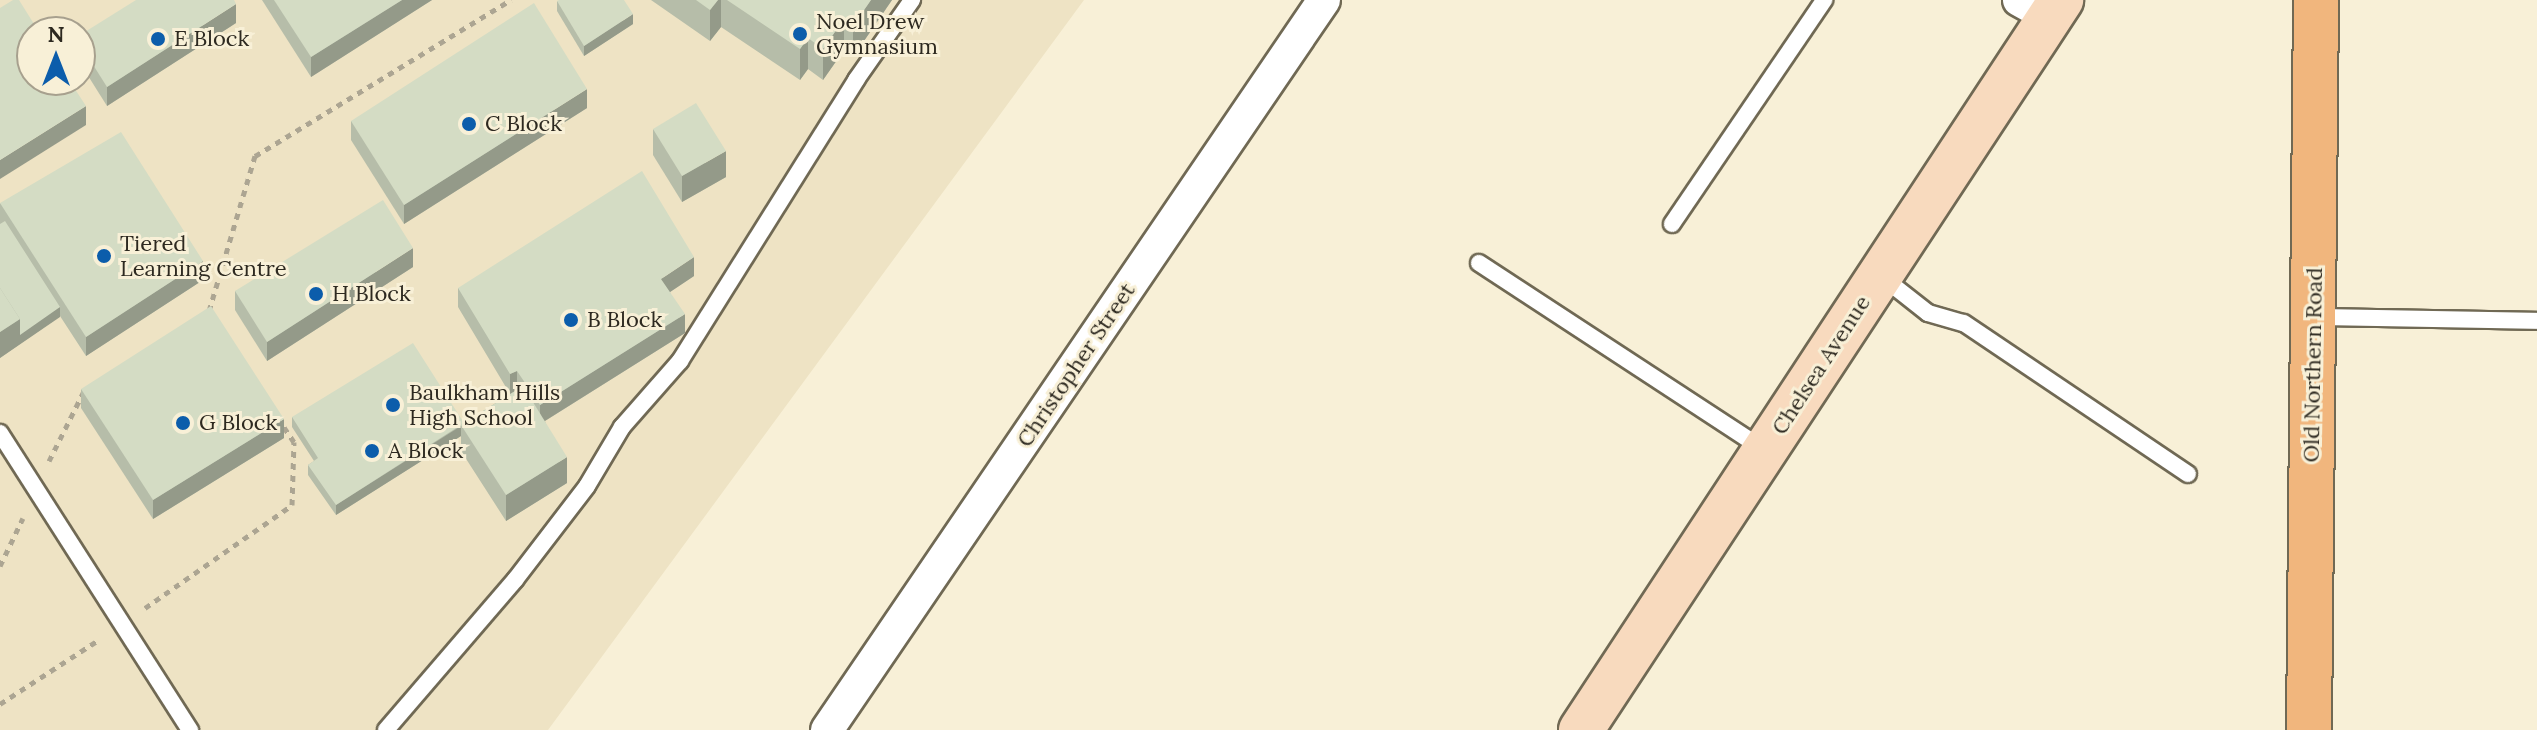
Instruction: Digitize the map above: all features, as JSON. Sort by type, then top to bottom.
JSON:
[{"type":"main road","name":"Old Northern Road","points":[[2309,730],[2316,0]]},
{"type":"street","name":"Christopher Street","points":[[827,730],[1324,0]]},
{"type":"street","name":"Chelsea Avenue","points":[[1581,730],[1880,275],[2043,6]]},
{"type":"lane","points":[[386,730],[515,580],[587,486],[622,427],[680,361],[856,80],[912,0]]},
{"type":"lane","points":[[1672,224],[1824,0]]},
{"type":"lane","points":[[1479,263],[1765,450]]},
{"type":"lane","points":[[1880,275],[1928,313],[1964,323],[2188,474]]},
{"type":"lane","points":[[2313,317],[2537,321]]},
{"type":"lane","points":[[0,433],[190,730]]},
{"type":"path","points":[[199,317],[212,309],[255,156],[511,0]]},
{"type":"path","points":[[212,309],[219,321]]},
{"type":"path","points":[[0,566],[81,391],[94,383]]},
{"type":"path","points":[[0,704],[122,625],[292,505],[294,442],[278,418]]},
{"type":"shaded area","name":"Baulkham Hills High School","points":[[0,0],[1084,0],[548,730],[0,730]]},
{"type":"building","points":[[19,0],[29,16],[16,16],[16,96],[79,96],[86,106],[0,160],[0,8]]},
{"type":"building","name":"E Block","points":[[136,0],[234,0],[236,4],[107,87],[96,69],[96,25]]},
{"type":"building","points":[[274,0],[402,0],[311,57]]},
{"type":"building","points":[[559,0],[624,0],[633,14],[584,46]]},
{"type":"building","points":[[696,0],[718,0],[710,10]]},
{"type":"building","points":[[727,0],[871,0],[853,26],[844,19],[823,49],[808,38],[800,49]]},
{"type":"building","name":"C Block","points":[[534,3],[587,89],[404,205],[351,121]]},
{"type":"building","points":[[696,103],[726,151],[682,176],[653,129]]},
{"type":"building","name":"Tiered Learning Centre","points":[[121,132],[203,261],[86,337],[0,203]]},
{"type":"building","name":"B Block","points":[[642,171],[694,257],[661,279],[685,314],[540,405],[517,371],[510,374],[458,288]]},
{"type":"building","name":"H Block","points":[[383,200],[413,248],[267,342],[235,291]]},
{"type":"building","points":[[5,221],[60,307],[20,335],[20,319],[0,288],[0,224]]},
{"type":"building","points":[[0,288],[20,319],[0,332]]},
{"type":"building","name":"G Block","points":[[211,306],[284,419],[153,500],[81,389]]},
{"type":"building","name":"A Block","points":[[413,343],[464,423],[336,505],[308,465],[318,458],[292,417]]},
{"type":"building","points":[[523,386],[567,457],[506,495],[461,425]]},
{"type":"place","name":"Noel Drew Gymnasium","points":[[800,34]]},
{"type":"place","name":"E Block","points":[[158,39]]},
{"type":"place","name":"C Block","points":[[469,124]]},
{"type":"place","name":"Tiered Learning Centre","points":[[104,256]]},
{"type":"place","name":"H Block","points":[[316,294]]},
{"type":"place","name":"B Block","points":[[571,320]]},
{"type":"place","name":"Baulkham Hills High School","points":[[393,405]]},
{"type":"place","name":"G Block","points":[[183,423]]},
{"type":"place","name":"A Block","points":[[372,451]]}]
